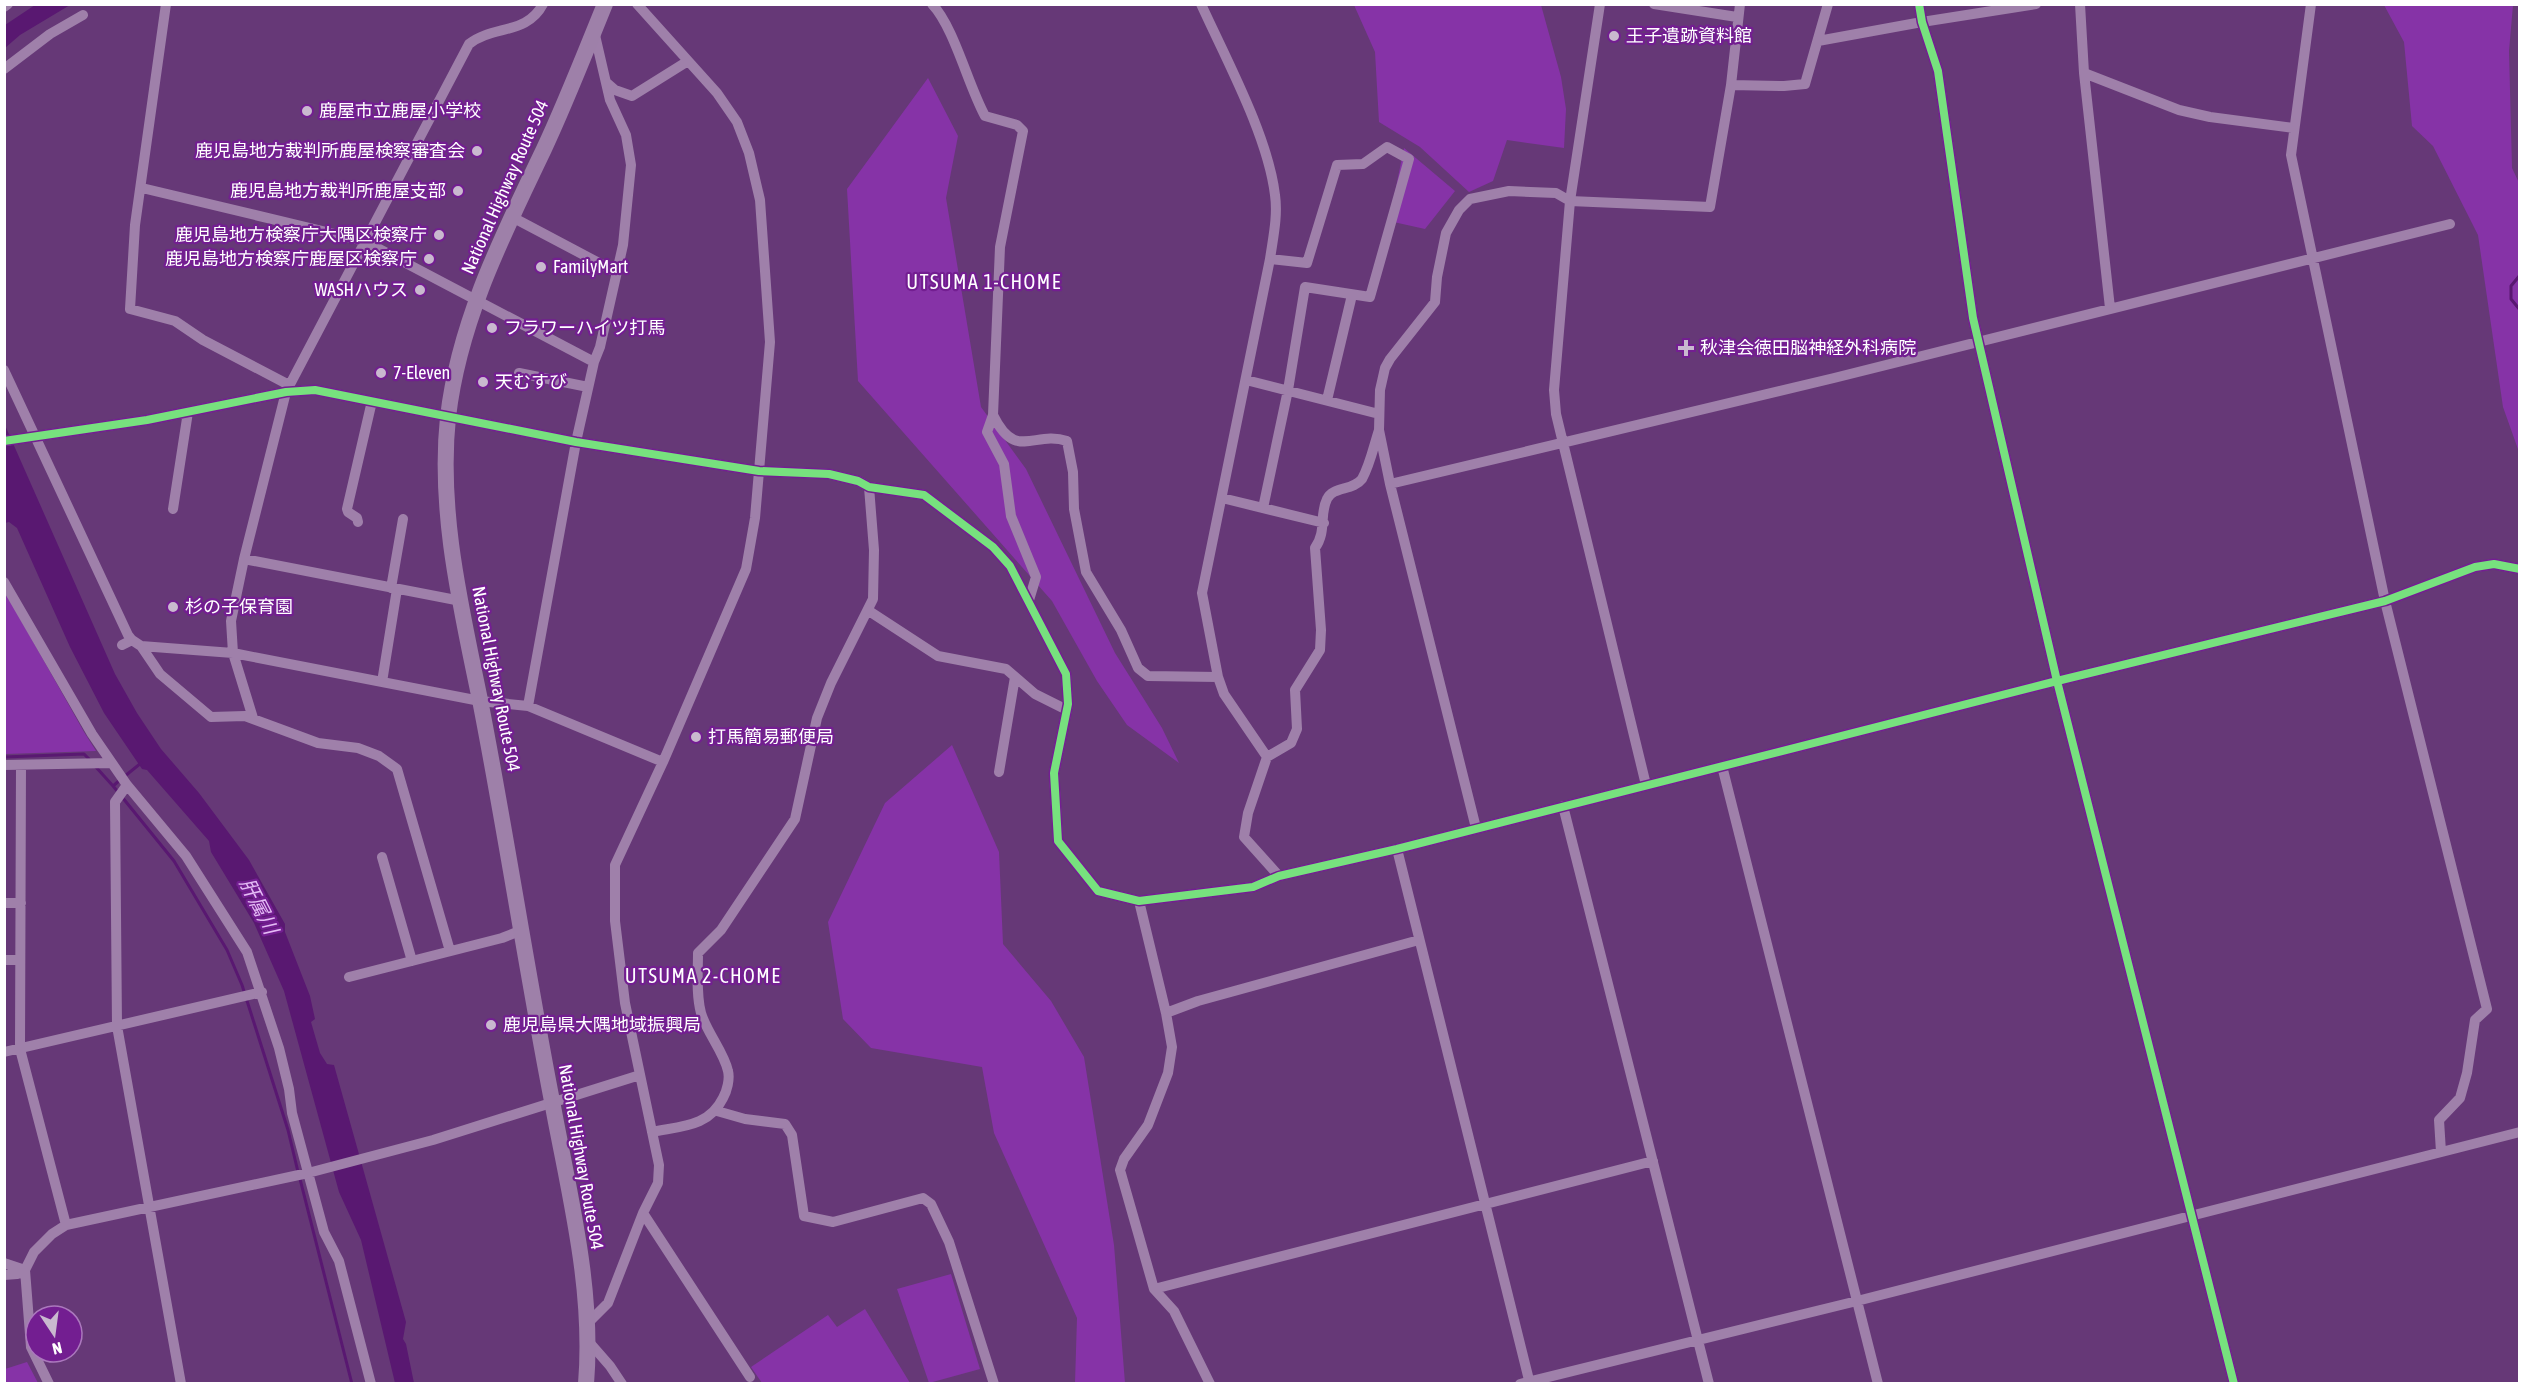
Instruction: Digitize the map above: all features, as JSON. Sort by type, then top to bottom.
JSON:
[{"type":"highway","name":"National Highway Route 504","points":[[586,1383],[589,1342],[574,1210],[552,1102],[461,601],[448,524],[445,464],[448,416],[457,361],[476,301],[586,54],[605,4]]},
{"type":"street","points":[[4,7],[8,4]]},
{"type":"street","points":[[166,4],[135,225],[130,309],[176,321],[203,340],[287,389]]},
{"type":"street","points":[[253,718],[233,653],[231,621],[244,559],[287,389],[469,44],[477,38],[531,21],[543,4]]},
{"type":"street","points":[[587,1324],[608,1303],[643,1213],[658,1183],[659,1165],[625,1003],[615,921],[615,865],[663,762],[746,569],[759,471],[770,342],[760,200],[749,153],[737,122],[717,93],[637,4]]},
{"type":"street","points":[[932,4],[944,21],[974,96],[985,116],[1017,125],[1023,131],[1000,247],[993,415],[987,432],[1004,464],[1011,516],[1036,576],[1029,600]]},
{"type":"street","points":[[1201,4],[1242,94],[1263,148],[1275,194],[1275,218],[1270,260],[1202,593],[1218,677],[1224,694],[1267,758]]},
{"type":"street","points":[[1600,4],[1570,201],[1554,390],[1556,414],[1646,785]]},
{"type":"street","points":[[1654,4],[1737,17]]},
{"type":"street","points":[[1476,828],[1390,484],[1379,430],[1380,390],[1390,359],[1435,302],[1437,277],[1446,233],[1459,210],[1470,199],[1509,191],[1556,193],[1570,201],[1710,207],[1731,85],[1740,4]]},
{"type":"street","points":[[1731,85],[1805,84],[1828,4]]},
{"type":"street","points":[[1919,4],[1922,22],[1938,71],[1973,318],[2057,681],[2234,1383]]},
{"type":"street","points":[[1818,41],[2036,4]]},
{"type":"street","points":[[2080,4],[2084,73],[2110,308]]},
{"type":"street","points":[[2310,4],[2291,155],[2385,601],[2487,1009],[2475,1020],[2467,1073],[2460,1098],[2439,1119],[2441,1152]]},
{"type":"street","points":[[4,69],[50,34],[83,15]]},
{"type":"street","points":[[528,706],[576,442],[594,362],[600,347],[629,207],[631,165],[626,135],[610,100],[594,30]]},
{"type":"street","points":[[607,83],[615,90],[632,96],[688,61]]},
{"type":"street","points":[[2084,73],[2179,110],[2210,117],[2294,128]]},
{"type":"street","points":[[1263,508],[1288,390],[1305,287],[1370,297],[1409,159],[1388,147],[1363,164],[1337,165],[1307,263],[1270,260]]},
{"type":"street","points":[[142,188],[364,242],[594,362]]},
{"type":"street","points":[[512,217],[616,272]]},
{"type":"street","points":[[1390,484],[1979,342],[2450,224]]},
{"type":"street","points":[[1327,400],[1352,294]]},
{"type":"street","points":[[4,370],[132,644],[160,674],[211,717],[245,716],[253,718],[318,743],[358,748],[379,756],[397,769],[450,951]]},
{"type":"street","points":[[519,373],[588,387]]},
{"type":"street","points":[[1246,380],[1379,414]]},
{"type":"street","points":[[4,441],[188,412],[287,389],[315,390],[576,442],[759,471],[829,474],[858,481],[869,488],[924,495],[993,547],[1010,566],[1029,600],[1066,674],[1068,686],[1067,710],[1054,773],[1058,841],[1098,891],[1139,901],[1253,886],[1279,876],[1397,849],[2057,681],[2385,601],[2475,567],[2494,564],[2520,569]]},
{"type":"street","points":[[358,522],[357,518],[347,509],[372,401]]},
{"type":"street","points":[[173,509],[188,412]]},
{"type":"street","points":[[993,415],[1005,435],[1022,444],[1057,438],[1068,441],[1073,472],[1074,508],[1086,572],[1121,630],[1138,668],[1148,676],[1218,677]]},
{"type":"street","points":[[1279,876],[1244,837],[1248,813],[1267,758],[1291,743],[1297,729],[1295,690],[1320,650],[1322,630],[1315,548],[1322,538],[1327,498],[1334,491],[1348,489],[1361,480],[1379,430]]},
{"type":"street","points":[[652,1132],[692,1124],[717,1111],[727,1091],[729,1072],[710,1038],[700,1011],[698,953],[721,930],[795,819],[818,718],[831,683],[873,599],[874,550],[869,488]]},
{"type":"street","points":[[1222,498],[1324,523]]},
{"type":"street","points":[[382,682],[404,519]]},
{"type":"street","points":[[244,559],[461,601]]},
{"type":"street","points":[[4,582],[111,763],[186,856],[247,952],[279,1048],[292,1113],[314,1171],[324,1232],[339,1261],[371,1383]]},
{"type":"street","points":[[869,611],[938,656],[1006,669],[1035,694],[1067,710]]},
{"type":"street","points":[[132,644],[233,653],[480,700],[528,706],[663,762]]},
{"type":"street","points":[[999,772],[1015,677]]},
{"type":"street","points":[[4,765],[111,763]]},
{"type":"street","points":[[21,765],[20,1049],[66,1226]]},
{"type":"street","points":[[1722,766],[1878,1383]]},
{"type":"street","points":[[127,785],[115,801],[117,1026],[181,1383]]},
{"type":"street","points":[[1563,806],[1709,1383]]},
{"type":"street","points":[[1397,849],[1485,1204],[1526,1383],[1857,1301],[2520,1131]]},
{"type":"street","points":[[382,857],[412,961]]},
{"type":"street","points":[[1139,901],[1166,1012],[1172,1047],[1168,1073],[1148,1125],[1124,1159],[1120,1170],[1154,1289],[1174,1311],[1210,1383]]},
{"type":"street","points":[[4,903],[21,903]]},
{"type":"street","points":[[349,977],[502,938],[522,930]]},
{"type":"street","points":[[1166,1012],[1198,1001],[1419,940]]},
{"type":"street","points":[[4,960],[20,960]]},
{"type":"street","points":[[4,1052],[262,992]]},
{"type":"street","points":[[49,1383],[31,1347],[25,1270],[34,1252],[52,1234],[66,1226],[314,1171],[433,1140],[640,1075]]},
{"type":"street","points":[[717,1111],[745,1119],[785,1124],[792,1135],[804,1216],[834,1222],[909,1200],[923,1198],[931,1203],[949,1242],[994,1383]]},
{"type":"street","points":[[1154,1289],[1653,1161]]},
{"type":"street","points":[[643,1213],[750,1377]]},
{"type":"street","points":[[4,1263],[25,1270]]},
{"type":"street","points":[[4,1275],[17,1274],[25,1270]]},
{"type":"street","points":[[589,1342],[621,1383]]},
{"type":"shaded area","points":[[1354,5],[1541,5],[1561,77],[1566,109],[1564,148],[1507,140],[1493,181],[1469,192],[1420,147],[1379,122],[1375,52]]},
{"type":"shaded area","points":[[2384,5],[2513,5],[2509,51],[2512,168],[2520,185],[2519,452],[2503,407],[2478,235],[2433,146],[2412,126],[2404,42]]},
{"type":"shaded area","points":[[928,78],[958,136],[946,198],[981,407],[1026,469],[1115,653],[1162,728],[1179,763],[1127,725],[1097,681],[1052,601],[858,381],[847,189]]},
{"type":"shaded area","points":[[1404,148],[1455,191],[1425,229],[1389,221]]},
{"type":"shaded area","points":[[4,590],[84,732],[96,751],[5,754]]},
{"type":"shaded area","points":[[952,745],[999,852],[1003,944],[1051,1001],[1084,1057],[1114,1245],[1125,1383],[1075,1383],[1077,1318],[994,1133],[982,1067],[871,1048],[843,1019],[828,922],[885,803]]},
{"type":"shaded area","points":[[951,1274],[980,1369],[929,1383],[897,1289]]},
{"type":"shaded area","points":[[865,1309],[910,1383],[762,1383],[751,1367],[828,1315],[837,1327]]},
{"type":"shaded area","points":[[24,1363],[28,1364],[38,1383],[5,1383],[5,1369]]},
{"type":"water","points":[[35,5],[70,5],[20,35],[5,48],[5,25]]},
{"type":"water","name":"肝属川","points":[[4,423],[115,674],[161,749],[199,793],[249,860],[285,924],[285,932],[310,996],[315,1019],[311,1022],[320,1053],[327,1064],[334,1065],[406,1322],[403,1339],[414,1383],[395,1383],[361,1240],[339,1192],[284,991],[254,923],[211,852],[209,841],[147,770],[142,769],[104,713],[70,647],[17,528],[9,522],[5,523]]},
{"type":"waterway","points":[[2520,115],[2520,120]]},
{"type":"waterway","points":[[2520,275],[2511,286],[2511,299],[2520,310]]},
{"type":"waterway","points":[[4,757],[84,754],[89,759]]},
{"type":"waterway","points":[[125,776],[141,763]]},
{"type":"waterway","points":[[95,766],[113,786],[120,780]]},
{"type":"waterway","points":[[113,786],[118,792]]},
{"type":"waterway","points":[[122,797],[174,861],[227,950],[242,985],[288,1130],[298,1172]]},
{"type":"waterway","points":[[300,1179],[352,1384]]},
{"type":"cycle path","points":[[1919,4],[1922,22],[1938,71],[1973,318],[2057,681],[2234,1384]]},
{"type":"cycle path","points":[[4,441],[147,420],[286,392],[315,390],[576,442],[759,471],[829,474],[858,481],[869,487],[924,495],[993,547],[1010,566],[1066,674],[1068,704],[1054,773],[1058,841],[1098,891],[1139,901],[1253,887],[1279,876],[1397,849],[2057,681],[2385,601],[2475,567],[2494,564],[2520,569]]},
{"type":"place","name":"王子遺跡資料館","points":[[1614,36]]},
{"type":"place","name":"鹿屋市立鹿屋小学校","points":[[307,111]]},
{"type":"place","name":"鹿児島地方裁判所鹿屋検察審査会","points":[[477,151]]},
{"type":"place","name":"鹿児島地方裁判所鹿屋支部","points":[[458,191]]},
{"type":"place","name":"鹿児島地方検察庁大隅区検察庁","points":[[439,235]]},
{"type":"place","name":"鹿児島地方検察庁鹿屋区検察庁","points":[[429,259]]},
{"type":"place","name":"FamilyMart","points":[[541,267]]},
{"type":"place","name":"WASHハウス","points":[[420,290]]},
{"type":"place","name":"フラワーハイツ打馬","points":[[492,328]]},
{"type":"place","name":"秋津会徳田脳神経外科病院","points":[[1686,348]]},
{"type":"place","name":"7-Eleven","points":[[381,373]]},
{"type":"place","name":"天むすび","points":[[483,382]]},
{"type":"place","name":"杉の子保育園","points":[[173,607]]},
{"type":"place","name":"打馬簡易郵便局","points":[[696,737]]},
{"type":"place","name":"鹿児島県大隅地域振興局","points":[[491,1025]]},
{"type":"district","name":"UTSUMA 1-CHOME","points":[[984,282]]},
{"type":"district","name":"UTSUMA 2-CHOME","points":[[703,976]]}]
